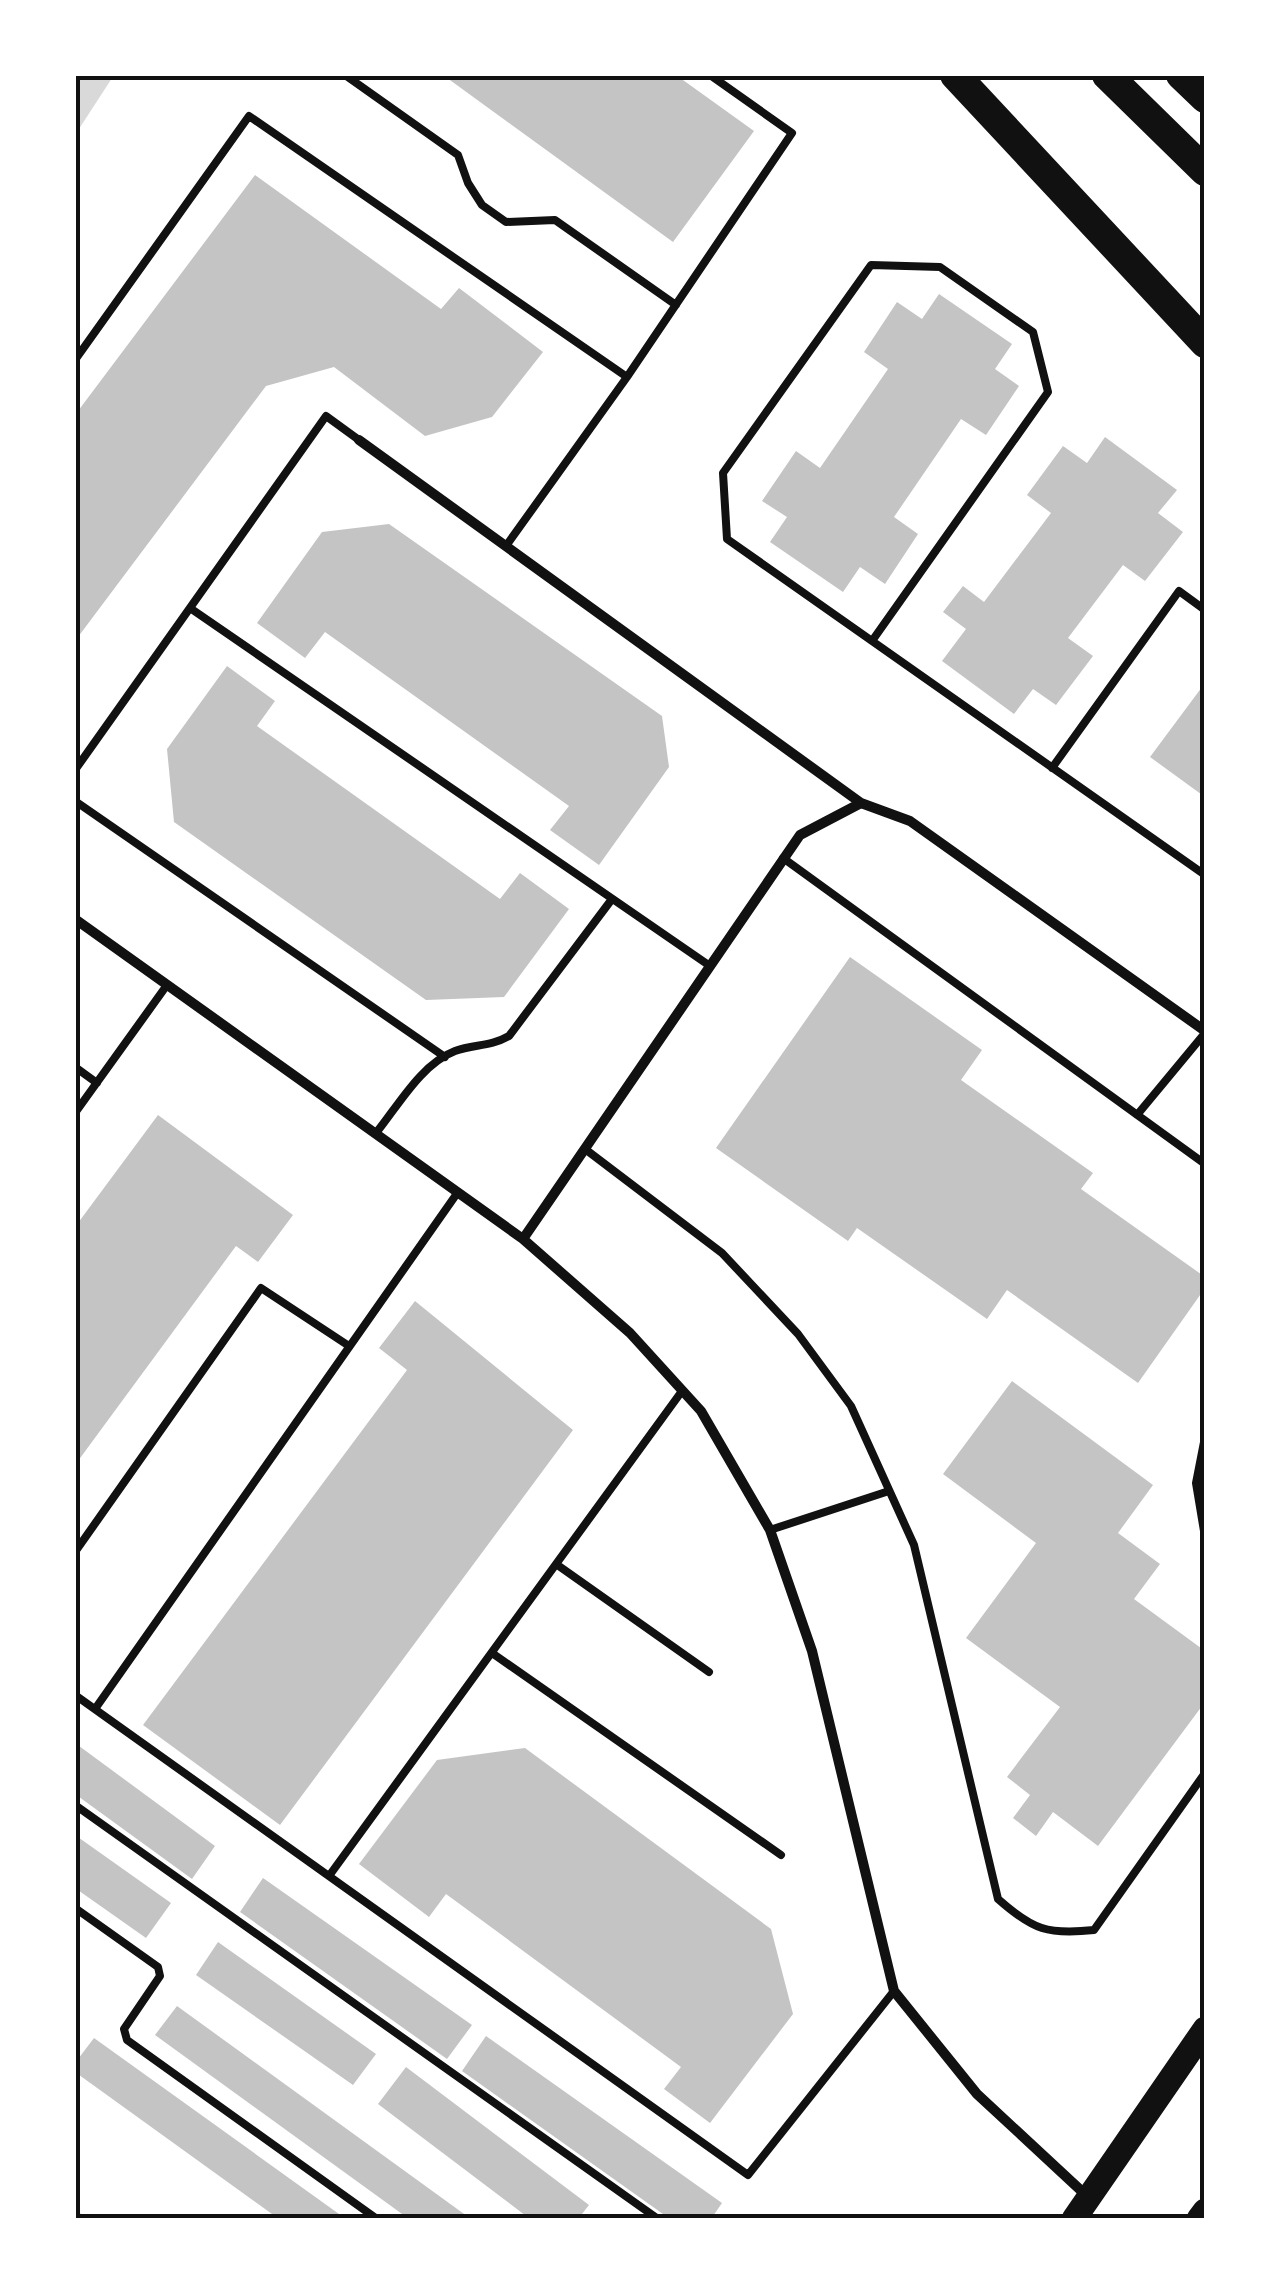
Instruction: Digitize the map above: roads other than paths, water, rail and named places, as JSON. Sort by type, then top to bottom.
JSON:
[{"type":"highway","points":[[956,75],[1205,343]]},
{"type":"highway","points":[[1107,75],[1205,171]]},
{"type":"highway","points":[[1181,75],[1205,98]]},
{"type":"main road","points":[[1082,2208],[1205,2029]]},
{"type":"main road","points":[[1199,2219],[1205,2211]]},
{"type":"street","points":[[359,440],[862,804],[910,820],[1205,1032]]},
{"type":"street","points":[[524,1238],[800,835],[862,804]]},
{"type":"street","points":[[75,919],[524,1238],[630,1333],[701,1411],[770,1530],[812,1651],[894,1991],[977,2094],[1082,2208]]},
{"type":"lane","points":[[345,75],[458,155],[468,183],[494,214],[506,222],[555,220],[676,305]]},
{"type":"lane","points":[[506,546],[627,377],[792,133],[710,75]]},
{"type":"lane","points":[[75,360],[249,116],[627,377]]},
{"type":"lane","points":[[872,641],[1048,392],[1033,332],[940,267],[870,265],[723,473],[727,539],[1052,768],[1205,874]]},
{"type":"lane","points":[[75,770],[326,416],[359,440]]},
{"type":"lane","points":[[1052,768],[1179,591],[1205,610]]},
{"type":"lane","points":[[190,608],[710,966]]},
{"type":"lane","points":[[75,801],[445,1057]]},
{"type":"lane","points":[[783,858],[1205,1164]]},
{"type":"lane","points":[[376,1133],[432,1064],[456,1051],[490,1047],[509,1036],[612,898]]},
{"type":"lane","points":[[75,1113],[167,985]]},
{"type":"lane","points":[[1137,1115],[1205,1032]]},
{"type":"lane","points":[[75,1067],[97,1083]]},
{"type":"lane","points":[[585,1149],[722,1253],[798,1334],[851,1406],[914,1545],[998,1899],[1024,1922],[1056,1934],[1094,1930],[1205,1774]]},
{"type":"lane","points":[[95,1709],[458,1192]]},
{"type":"lane","points":[[75,1552],[261,1288],[349,1346]]},
{"type":"lane","points":[[329,1876],[682,1391]]},
{"type":"lane","points":[[1205,1437],[1196,1483],[1205,1537]]},
{"type":"lane","points":[[770,1530],[889,1491]]},
{"type":"lane","points":[[556,1564],[709,1672]]},
{"type":"lane","points":[[492,1653],[781,1855]]},
{"type":"lane","points":[[75,1695],[748,2175],[894,1991]]},
{"type":"lane","points":[[75,1805],[658,2219]]},
{"type":"lane","points":[[75,1908],[158,1967],[160,1976],[124,2029],[127,2040],[377,2219]]}]
